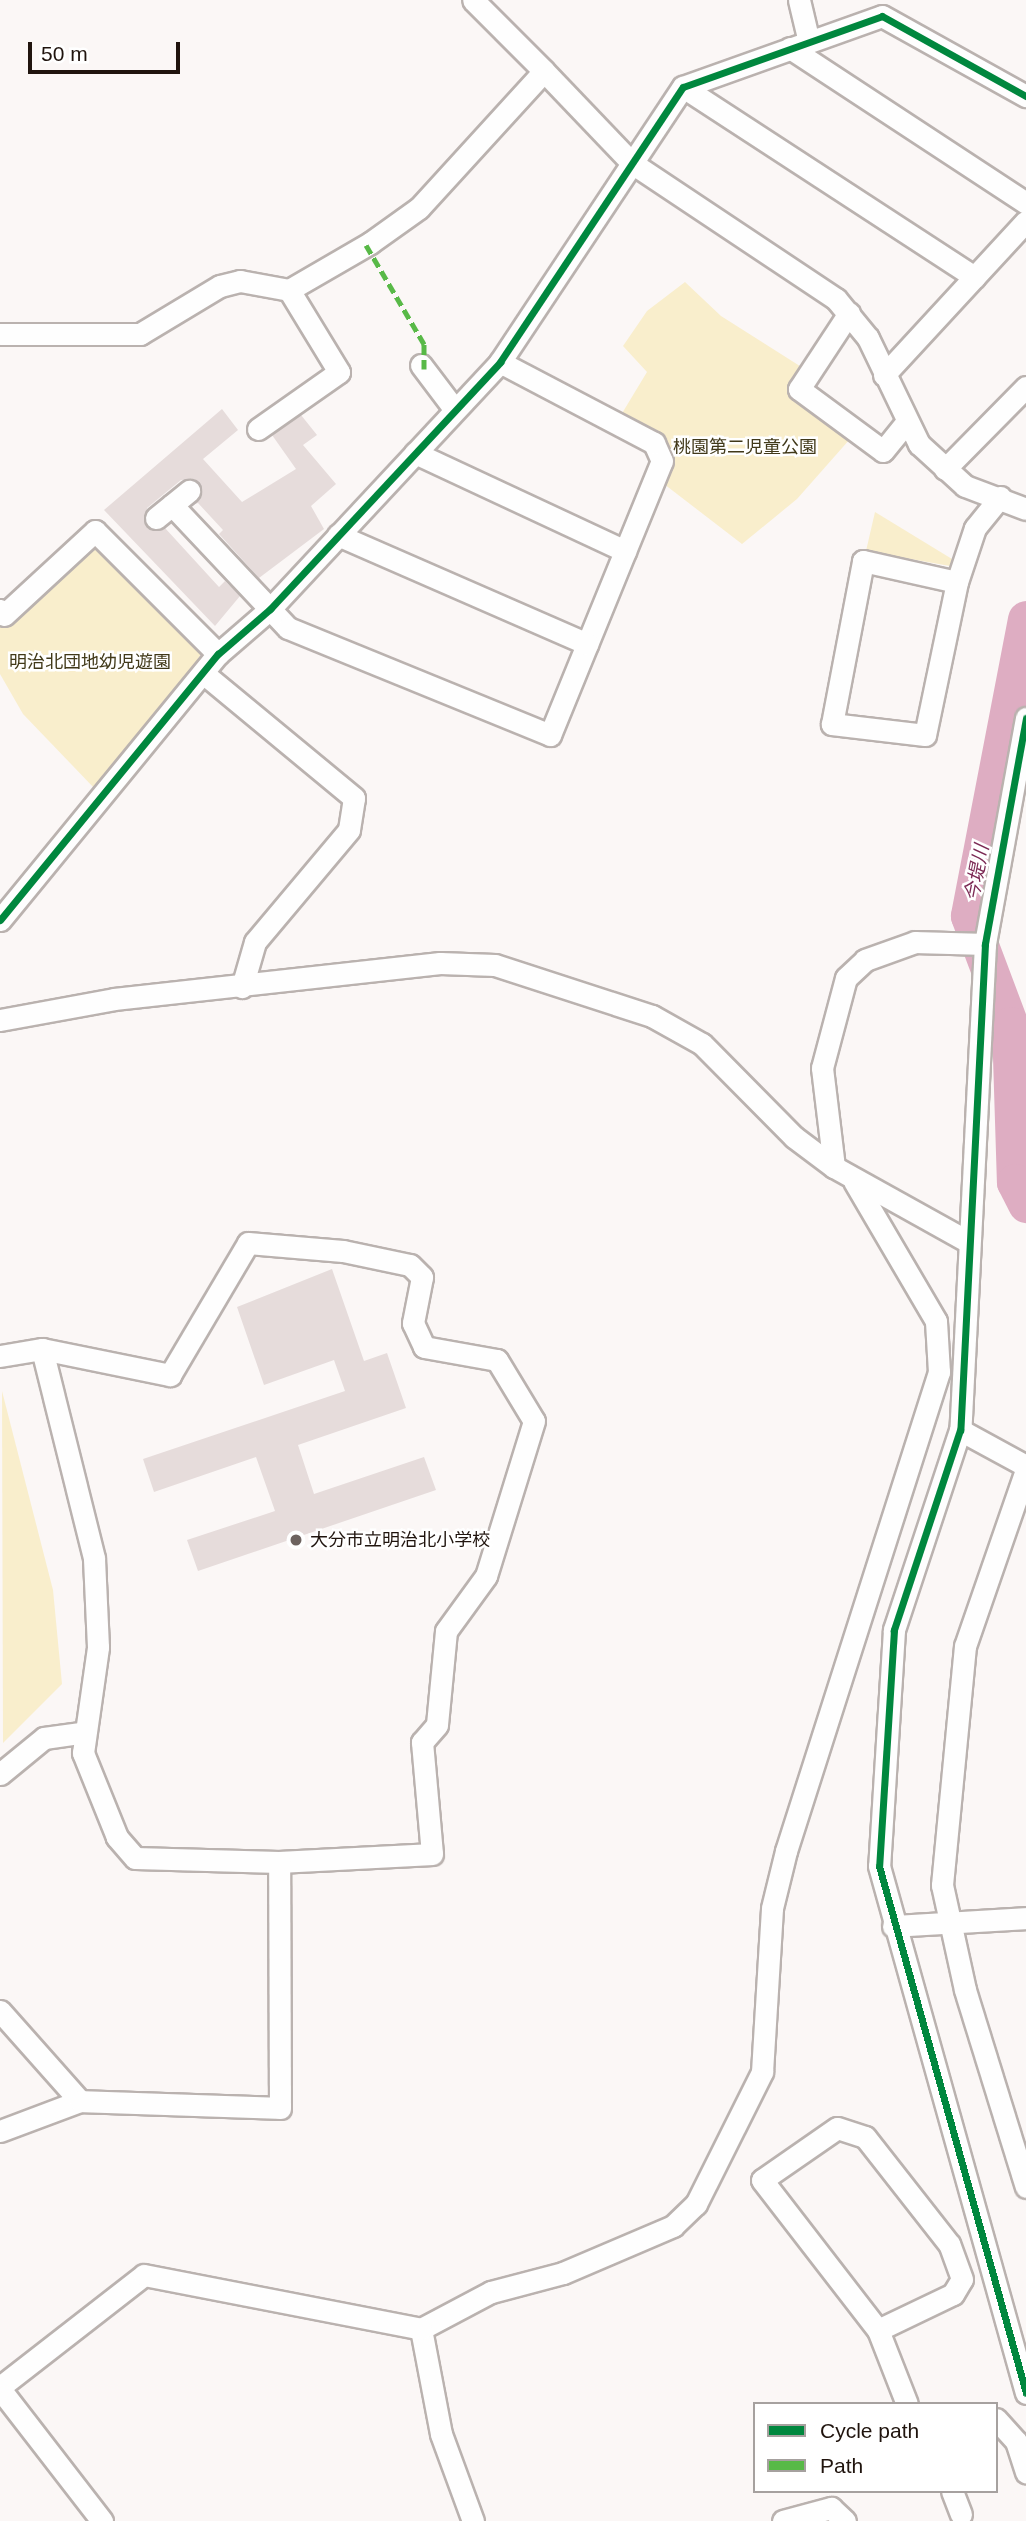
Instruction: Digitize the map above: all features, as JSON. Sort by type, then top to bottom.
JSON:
[{"type":"street","points":[[473,0],[632,163],[821,287],[849,313],[884,375],[905,425],[945,469],[965,486],[1026,509]]},
{"type":"street","points":[[799,0],[800,45]]},
{"type":"street","points":[[892,0],[897,22]]},
{"type":"street","points":[[0,920],[218,654],[270,609],[500,362],[682,87],[882,16],[1026,96]]},
{"type":"street","points":[[800,45],[1026,203]]},
{"type":"street","points":[[0,334],[141,334],[220,286],[240,281],[289,290],[419,208],[544,71]]},
{"type":"street","points":[[682,87],[974,277]]},
{"type":"street","points":[[884,375],[1026,220]]},
{"type":"street","points":[[258,429],[339,372],[289,290]]},
{"type":"street","points":[[849,313],[799,389],[883,452],[905,425]]},
{"type":"street","points":[[189,491],[164,511],[288,628],[550,736],[662,461],[654,443],[500,362]]},
{"type":"street","points":[[421,365],[455,410]]},
{"type":"street","points":[[945,469],[1026,387]]},
{"type":"street","points":[[415,453],[625,551]]},
{"type":"street","points":[[957,582],[863,561],[832,724],[925,735],[957,582],[975,528],[999,498]]},
{"type":"street","points":[[0,610],[5,615],[95,531],[218,654]]},
{"type":"street","points":[[338,535],[587,644]]},
{"type":"street","points":[[203,673],[354,798],[349,830],[255,942],[242,987]]},
{"type":"street","points":[[1026,718],[1020,781],[985,944],[960,1430],[894,1630],[879,1866],[893,1926],[1026,2393]]},
{"type":"street","points":[[834,1167],[822,1068],[846,978],[864,960],[915,942],[985,944]]},
{"type":"street","points":[[0,1020],[114,999],[242,987],[440,963],[495,965],[556,980],[652,1016],[702,1044],[794,1137],[834,1167],[854,1181],[969,1242]]},
{"type":"street","points":[[102,2521],[0,2388],[144,2275],[421,2329],[491,2292],[563,2273],[673,2226],[696,2204],[762,2072],[772,1908],[786,1850],[939,1372],[936,1321],[854,1181]]},
{"type":"street","points":[[0,1356],[42,1349],[170,1375],[248,1243],[343,1251],[410,1265],[422,1277],[412,1323],[424,1347],[497,1360],[534,1421],[486,1576],[446,1631],[437,1724],[422,1742],[432,1854],[279,1862],[135,1858],[117,1837],[83,1753],[82,1733],[97,1647],[94,1558],[42,1349]]},
{"type":"street","points":[[960,1430],[1026,1468],[965,1646],[942,1885],[946,1921],[1026,2187]]},
{"type":"street","points":[[0,1774],[44,1738],[82,1733]]},
{"type":"street","points":[[0,2131],[80,2101],[280,2108],[279,1862]]},
{"type":"street","points":[[893,1926],[1026,1918]]},
{"type":"street","points":[[0,2011],[80,2101]]},
{"type":"street","points":[[878,2330],[953,2294],[962,2279],[949,2244],[865,2137],[836,2128],[762,2180],[878,2330],[906,2402]]},
{"type":"street","points":[[421,2329],[441,2434],[473,2521]]},
{"type":"street","points":[[998,2421],[1016,2441],[1026,2472]]},
{"type":"street","points":[[953,2493],[961,2514]]},
{"type":"street","points":[[783,2521],[831,2508],[845,2521]]},
{"type":"green space","name":"桃園第二児童公園","points":[[685,282],[721,316],[803,368],[789,391],[850,439],[797,499],[742,544],[664,484],[672,461],[621,415],[647,372],[623,346],[647,311]]},
{"type":"green space","points":[[875,512],[952,559],[950,566],[866,551]]},
{"type":"green space","name":"明治北団地幼児遊園","points":[[89,547],[99,548],[201,651],[198,664],[95,789],[23,714],[0,674],[0,625]]},
{"type":"green space","points":[[2,1391],[53,1590],[62,1684],[3,1743]]},
{"type":"building","points":[[222,409],[238,430],[203,459],[242,502],[296,469],[272,435],[301,415],[317,435],[303,445],[336,484],[311,506],[324,529],[259,578],[219,534],[223,530],[198,503],[192,505],[202,490],[194,479],[181,480],[147,508],[146,527],[165,528],[219,587],[225,581],[240,596],[215,626],[104,510]]},
{"type":"building","points":[[332,1269],[364,1361],[387,1353],[406,1408],[298,1445],[314,1494],[424,1457],[436,1490],[198,1571],[187,1540],[275,1511],[256,1457],[154,1492],[143,1459],[345,1391],[334,1360],[264,1385],[237,1307]]},
{"type":"waterway","name":"今堤川","points":[[1026,619],[969,916],[1010,1025],[1015,1182],[1026,1204]]},
{"type":"marked path","points":[[366,245],[424,344],[424,369]]},
{"type":"cycle path","points":[[0,920],[218,654],[270,609],[500,362],[683,87],[882,16],[1026,96]]},
{"type":"cycle path","points":[[1026,718],[985,944],[960,1430],[894,1630],[879,1866],[1026,2393]]},
{"type":"place","name":"大分市立明治北小学校","points":[[296,1540]]}]
